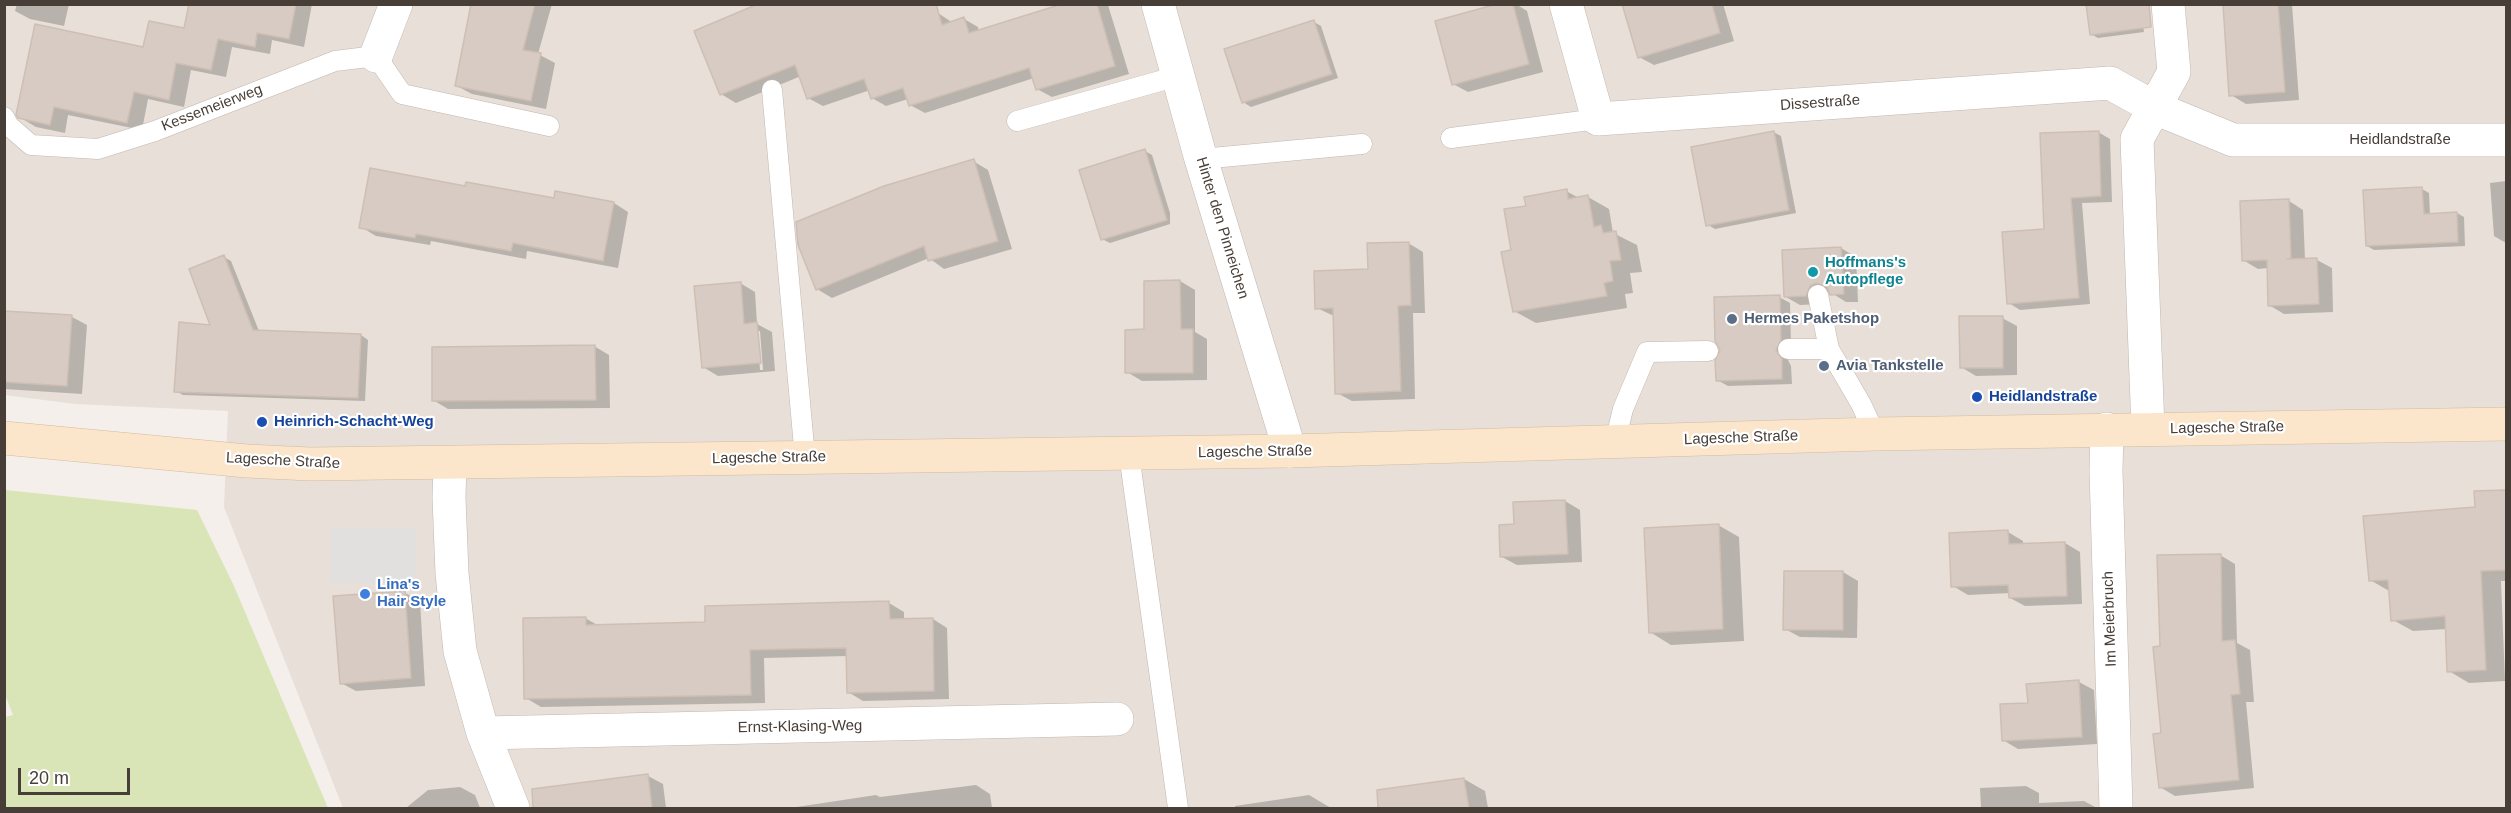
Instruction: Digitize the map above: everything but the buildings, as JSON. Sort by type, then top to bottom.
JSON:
[{"type":"street","points":[[376,56],[396,4]]},
{"type":"street","name":"Hinter den Pinneichen","points":[[1158,4],[1201,159],[1290,451]]},
{"type":"street","points":[[1566,4],[1598,119]]},
{"type":"street","points":[[2148,429],[2137,139],[2174,72],[2168,4]]},
{"type":"street","name":"Dissestraße","points":[[1598,119],[2109,83],[2155,108]]},
{"type":"street","name":"Heidlandstraße","points":[[2155,108],[2233,140],[2506,140]]},
{"type":"street","name":"Lagesche Straße","points":[[4,438],[247,462],[310,464],[1129,454],[1875,434],[2506,424]]},
{"type":"street","name":"Im Meierbruch","points":[[2107,429],[2106,471],[2116,808]]},
{"type":"street","points":[[450,463],[452,573],[460,651],[483,733],[513,808]]},
{"type":"street","name":"Ernst-Klasing-Weg","points":[[483,733],[1117,719]]},
{"type":"lane","name":"Kessemeierweg","points":[[4,117],[9,126],[31,145],[98,149],[155,131],[335,61],[376,56]]},
{"type":"lane","points":[[376,56],[402,94],[549,126]]},
{"type":"lane","points":[[1017,121],[1178,76]]},
{"type":"lane","points":[[772,90],[805,458]]},
{"type":"lane","points":[[1451,138],[1598,119]]},
{"type":"lane","points":[[1201,159],[1362,144]]},
{"type":"lane","points":[[1818,295],[1829,349],[1861,404],[1875,434]]},
{"type":"lane","points":[[1788,349],[1829,349]]},
{"type":"lane","points":[[1615,442],[1623,410],[1647,352],[1708,351]]},
{"type":"lane","points":[[1129,454],[1178,808]]},
{"type":"shaded area","points":[[5,5],[2506,5],[2506,808],[343,808],[224,507],[228,411],[75,404],[5,395]]},
{"type":"shaded area","points":[[330,528],[415,528],[415,583],[330,583]]},
{"type":"green space","points":[[5,490],[197,510],[234,586],[328,808],[5,808],[5,717],[13,715],[4,692]]},
{"type":"place","name":"Hoffmans's Autopflege","points":[[1813,272]]},
{"type":"place","name":"Hermes Paketshop","points":[[1732,319]]},
{"type":"place","name":"Avia Tankstelle","points":[[1824,366]]},
{"type":"place","name":"Heidlandstraße","points":[[1977,397]]},
{"type":"place","name":"Heinrich-Schacht-Weg","points":[[262,422]]},
{"type":"place","name":"Lina's Hair Style","points":[[365,594]]}]
